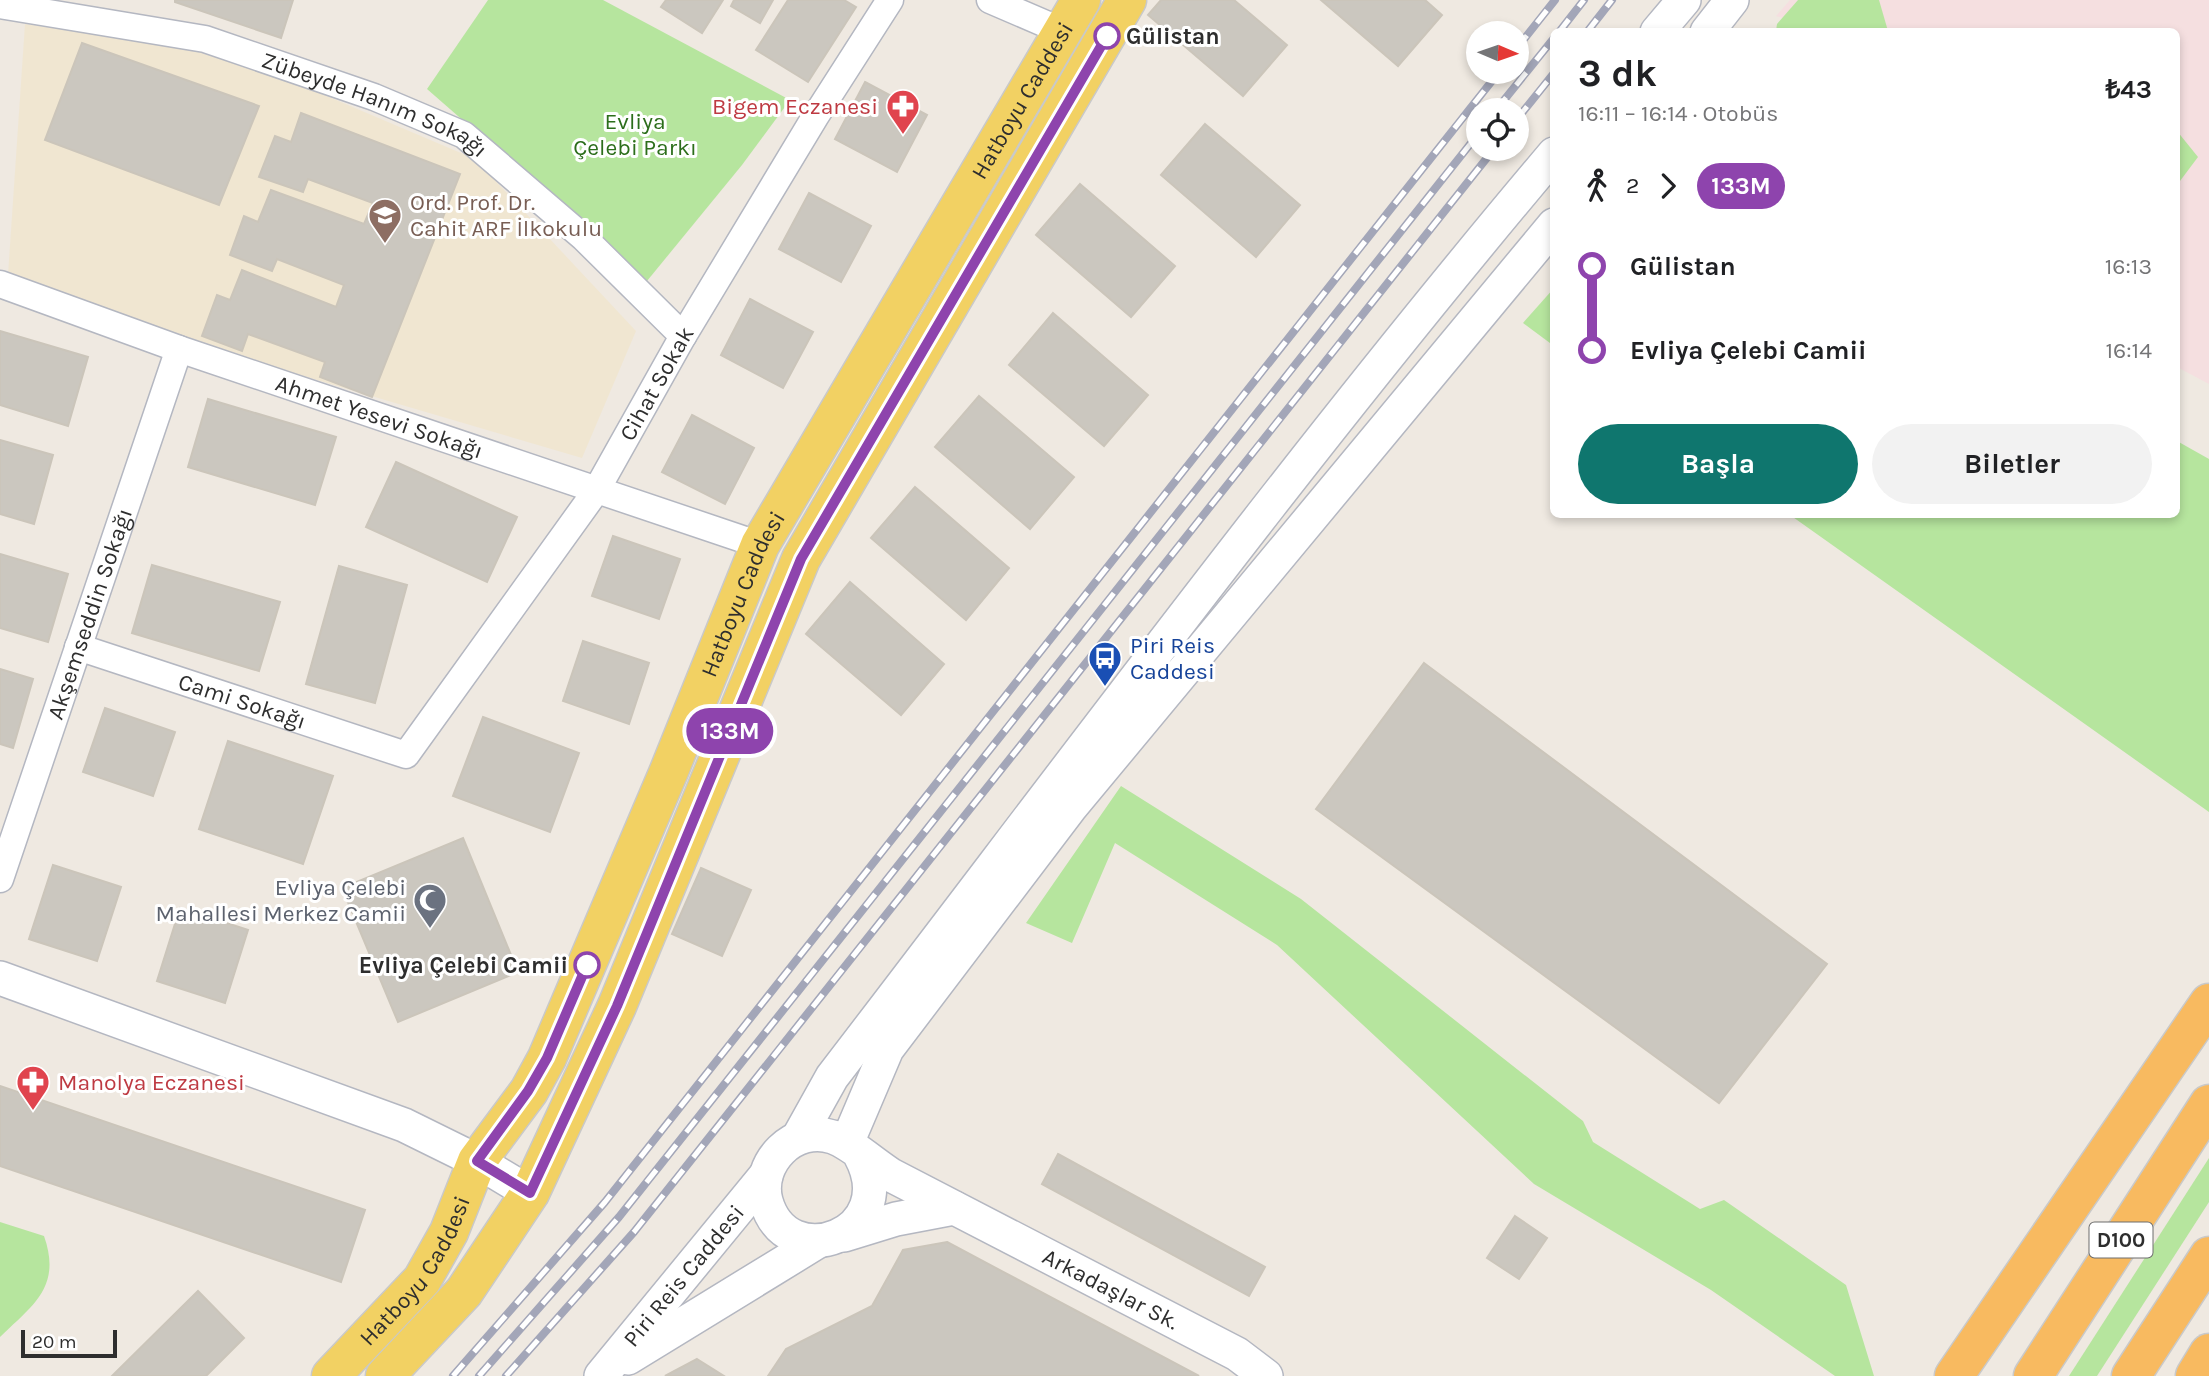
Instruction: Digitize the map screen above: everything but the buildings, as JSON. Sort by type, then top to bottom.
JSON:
[{"type":"highway","points":[[1954,1376],[2209,1003]]},
{"type":"highway","name":"D100","points":[[2033,1376],[2209,1104]]},
{"type":"highway","points":[[2131,1376],[2209,1256]]},
{"type":"highway","points":[[2195,1376],[2209,1353]]},
{"type":"main road","name":"Hatboyu Caddesi","points":[[385,1376],[464,1292],[530,1193],[617,1006],[801,559],[1127,0]]},
{"type":"main road","name":"Hatboyu Caddesi","points":[[331,1376],[422,1280],[449,1232],[477,1161],[528,1091],[547,1058],[669,771],[760,545],[1071,15]]},
{"type":"street","name":"Cihat Sokak","points":[[405,754],[596,491],[683,336],[815,117],[890,0]]},
{"type":"street","points":[[990,0],[1071,15]]},
{"type":"street","points":[[1660,28],[1684,0]]},
{"type":"street","points":[[1710,28],[1732,0]]},
{"type":"street","name":"Zübeyde Hanım Sokağı","points":[[0,5],[205,39],[374,97],[464,135],[584,238],[683,336]]},
{"type":"street","points":[[799,1138],[832,1077],[1081,752],[1426,306],[1550,159]]},
{"type":"street","points":[[853,1149],[887,1049],[1070,808],[1550,230]]},
{"type":"street","name":"Ahmet Yesevi Sokağı","points":[[0,284],[179,349],[760,545]]},
{"type":"street","name":"Akşemseddin Sokağı","points":[[0,879],[179,349]]},
{"type":"street","name":"Cami Sokağı","points":[[78,647],[405,754]]},
{"type":"street","points":[[0,978],[404,1125],[477,1161],[530,1193]]},
{"type":"street","points":[[602,1375],[694,1315],[829,1239],[854,1227],[869,1200],[870,1184],[853,1149],[832,1136],[799,1138],[784,1146],[772,1159],[765,1175],[764,1192],[769,1209],[778,1224],[792,1235],[829,1239],[896,1219],[954,1208]]},
{"type":"street","name":"Arkadaşlar Sk.","points":[[853,1149],[954,1208],[1237,1354],[1266,1376]]},
{"type":"street","name":"Piri Reis Caddesi","points":[[602,1375],[765,1175]]},
{"type":"shaded area","points":[[1790,0],[2209,0],[2209,384],[2180,369],[2180,28],[1811,28],[1776,16]]},
{"type":"shaded area","name":"Ord. Prof. Dr. Cahit ARF İlkokulu","points":[[25,24],[181,47],[282,77],[475,159],[636,331],[582,458],[178,339],[8,275]]},
{"type":"green space","name":"Evliya Çelebi Parkı","points":[[488,0],[603,0],[790,100],[742,165],[647,281],[427,89]]},
{"type":"green space","points":[[1798,0],[1879,0],[1887,28],[1776,28]]},
{"type":"green space","points":[[2180,135],[2198,157],[2180,181]]},
{"type":"green space","points":[[1550,293],[1550,343],[1523,323]]},
{"type":"green space","points":[[2180,443],[2209,459],[2209,812],[1794,518],[2180,518]]},
{"type":"green space","points":[[1121,786],[1301,899],[1583,1121],[1593,1142],[1700,1209],[1724,1200],[1846,1285],[1874,1376],[1835,1376],[1711,1290],[1534,1184],[1277,945],[1115,843],[1072,943],[1026,923]]},
{"type":"green space","points":[[2209,1158],[2209,1202],[2097,1376],[2069,1376]]},
{"type":"green space","points":[[0,1222],[44,1236],[49,1254],[49,1269],[41,1294],[0,1337]]},
{"type":"railway","points":[[1530,32],[1555,0]]},
{"type":"railway","points":[[1562,28],[1584,0]]},
{"type":"railway","points":[[1590,28],[1612,0]]},
{"type":"railway","points":[[1506,98],[1550,43]]},
{"type":"railway","points":[[1529,104],[1550,78]]},
{"type":"railway","points":[[453,1376],[605,1202],[1490,84]]},
{"type":"railway","points":[[479,1376],[619,1217],[1466,149]]},
{"type":"railway","points":[[506,1376],[634,1232],[1484,161]]},
{"type":"bus line","name":"133M","points":[[587,965],[547,1058],[528,1091],[493,1135],[477,1161],[530,1193],[563,1128],[617,1006],[801,559],[1107,36]]},
{"type":"place","name":"Gülistan","points":[[1107,36]]},
{"type":"place","name":"Bigem Eczanesi","points":[[903,136]]},
{"type":"place","name":"Ord. Prof. Dr. Cahit ARF İlkokulu","points":[[385,245]]},
{"type":"place","name":"Piri Reis Caddesi","points":[[1105,688]]},
{"type":"place","name":"Evliya Çelebi Mahallesi Merkez Camii","points":[[430,930]]},
{"type":"place","name":"Evliya Çelebi Camii","points":[[587,965]]},
{"type":"place","name":"Manolya Eczanesi","points":[[33,1112]]}]
